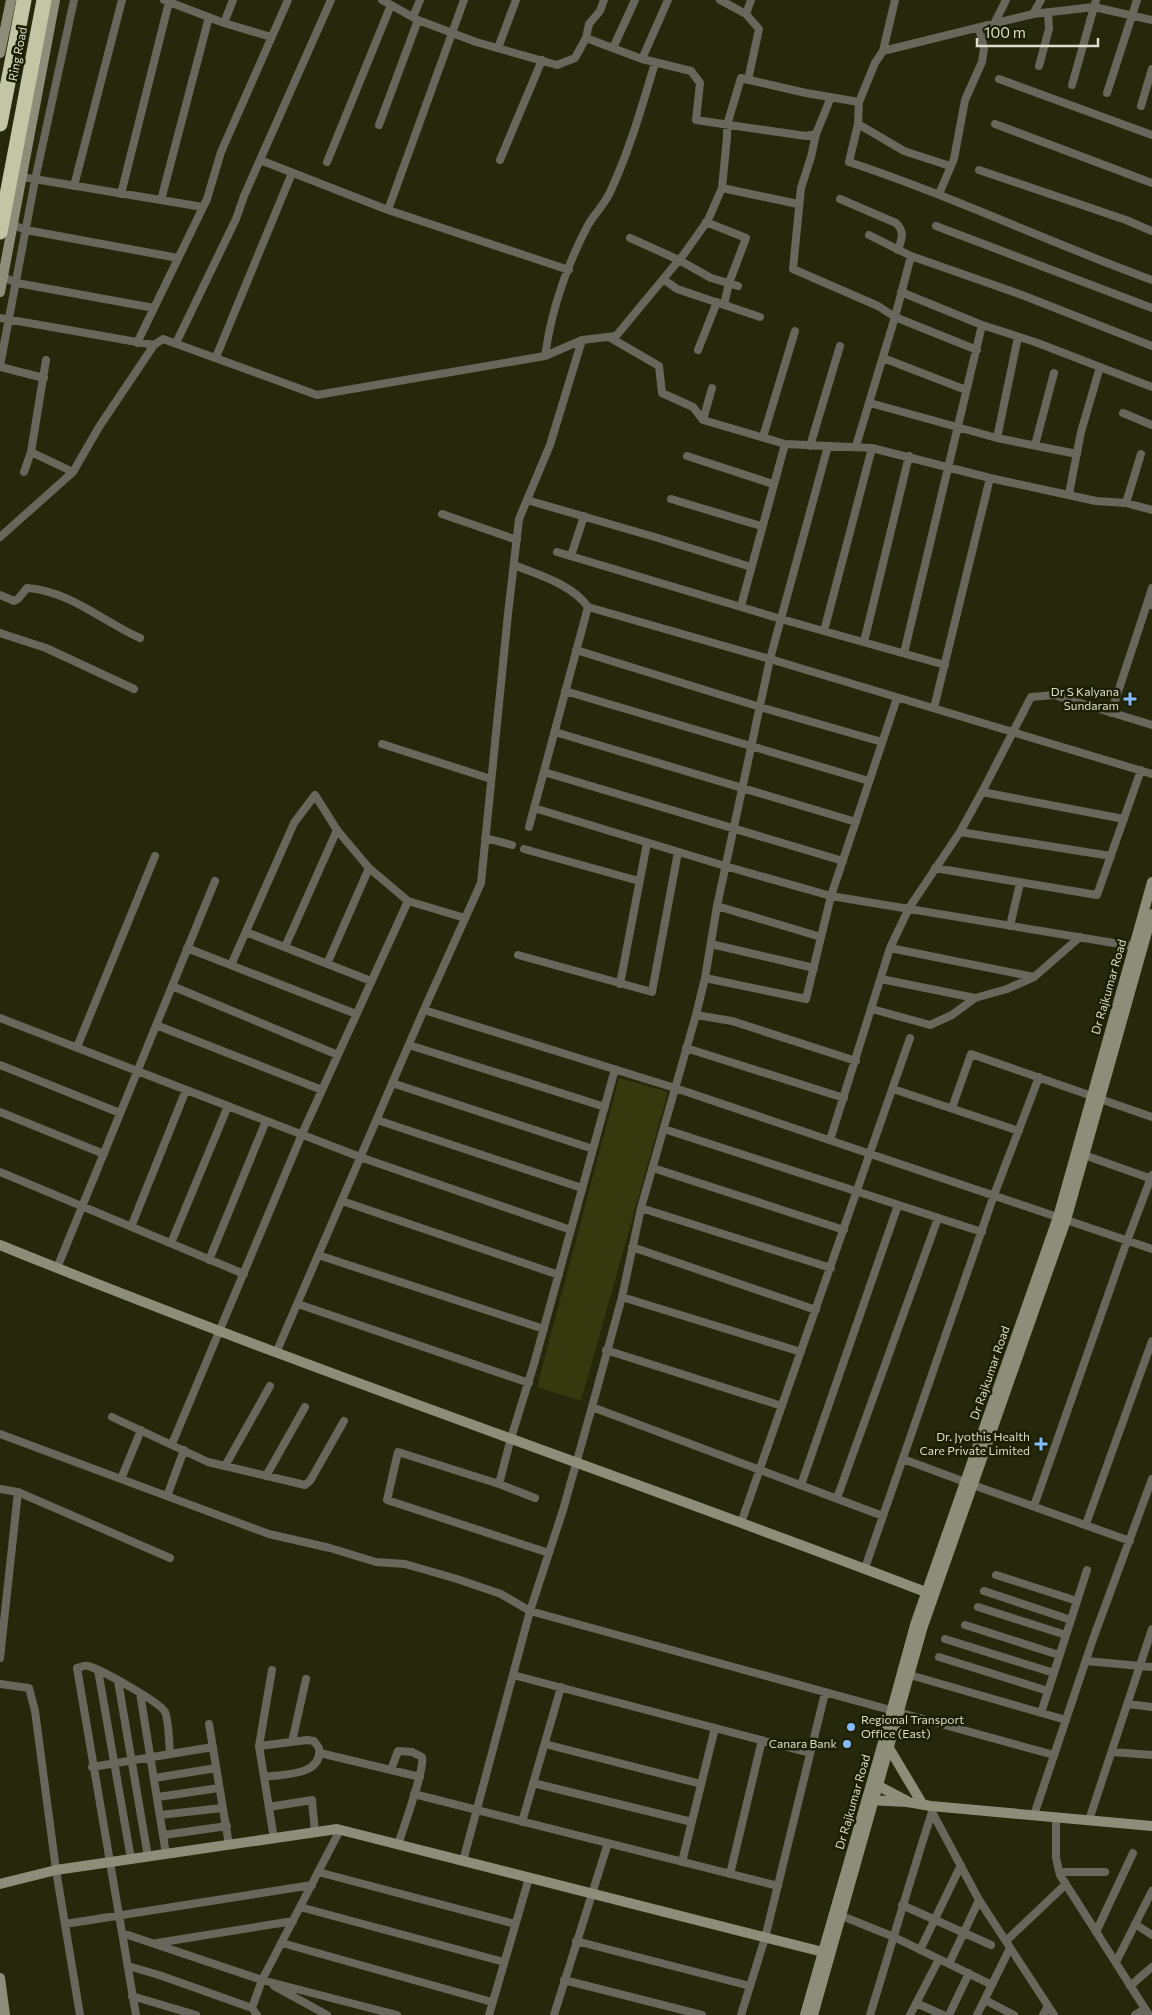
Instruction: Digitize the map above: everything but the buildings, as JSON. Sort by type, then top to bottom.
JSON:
[{"type":"highway","name":"Ring Road","points":[[0,124],[13,0]]},
{"type":"highway","name":"Ring Road","points":[[6,228],[44,0]]},
{"type":"street","points":[[0,53],[13,0]]},
{"type":"street","points":[[0,292],[3,277],[6,228],[22,177],[56,0]]},
{"type":"street","points":[[44,378],[0,367],[35,180],[74,0]]},
{"type":"street","points":[[74,186],[122,0]]},
{"type":"street","points":[[224,23],[233,0]]},
{"type":"street","points":[[137,343],[203,208],[221,152],[288,0]]},
{"type":"street","points":[[176,343],[236,219],[331,0]]},
{"type":"street","points":[[382,0],[416,18],[452,33],[557,65],[575,58],[586,38],[590,24],[600,11],[604,0]]},
{"type":"street","points":[[379,125],[416,18],[420,0]]},
{"type":"street","points":[[388,210],[464,0]]},
{"type":"street","points":[[498,48],[516,0]]},
{"type":"street","points":[[613,48],[636,0]]},
{"type":"street","points":[[642,59],[668,0]]},
{"type":"street","points":[[720,0],[746,14],[759,29],[748,80]]},
{"type":"street","points":[[746,14],[751,0]]},
{"type":"street","points":[[895,0],[883,51],[875,63],[859,102],[858,124],[849,162],[939,194],[1004,222],[1152,280]]},
{"type":"street","points":[[994,24],[1006,0]]},
{"type":"street","points":[[1034,14],[1041,0]]},
{"type":"street","points":[[1107,93],[1137,0]]},
{"type":"street","points":[[120,194],[166,1],[224,23],[271,37]]},
{"type":"street","points":[[883,51],[1034,14],[1095,3],[1152,20]]},
{"type":"street","points":[[1072,85],[1095,3]]},
{"type":"street","points":[[327,162],[391,4]]},
{"type":"street","points":[[1039,66],[1049,29],[1048,12]]},
{"type":"street","points":[[160,200],[209,17]]},
{"type":"street","points":[[939,194],[954,159],[965,100],[982,62],[984,48],[979,28]]},
{"type":"street","points":[[586,38],[642,59],[691,71],[700,83],[696,120],[727,125],[735,124],[799,135],[816,134]]},
{"type":"street","points":[[500,160],[542,60]]},
{"type":"street","points":[[545,356],[558,299],[589,225],[611,192],[637,124],[655,63]]},
{"type":"street","points":[[1141,106],[1152,68]]},
{"type":"street","points":[[0,537],[73,472],[154,345],[163,339],[318,395],[545,356],[582,340],[616,336],[679,260],[706,222],[722,188],[727,125],[741,78],[859,102]]},
{"type":"street","points":[[999,79],[1152,135]]},
{"type":"street","points":[[831,97],[816,134],[801,188],[793,269],[878,306],[895,317],[977,350]]},
{"type":"street","points":[[858,124],[904,151],[950,166]]},
{"type":"street","points":[[995,124],[1152,183]]},
{"type":"street","points":[[260,160],[388,210],[569,270]]},
{"type":"street","points":[[979,170],[1126,220],[1152,231]]},
{"type":"street","points":[[216,358],[292,173]]},
{"type":"street","points":[[22,177],[203,208]]},
{"type":"street","points":[[722,188],[798,204]]},
{"type":"street","points":[[840,199],[896,223],[903,237],[898,250]]},
{"type":"street","points":[[698,350],[721,303],[746,238],[706,222]]},
{"type":"street","points":[[936,226],[1152,308]]},
{"type":"street","points":[[6,228],[178,258]]},
{"type":"street","points":[[869,235],[911,256],[1022,295],[1152,346]]},
{"type":"street","points":[[630,238],[679,260],[711,278],[738,286]]},
{"type":"street","points":[[856,446],[895,317],[911,256]]},
{"type":"street","points":[[3,277],[17,283],[154,308]]},
{"type":"street","points":[[663,279],[677,289],[760,317]]},
{"type":"street","points":[[901,292],[982,325],[1035,342],[1152,387]]},
{"type":"street","points":[[0,318],[154,345]]},
{"type":"street","points":[[904,653],[982,325]]},
{"type":"street","points":[[763,437],[795,330]]},
{"type":"street","points":[[609,337],[659,366],[662,394],[693,406],[703,420],[785,444],[872,448],[990,478],[1096,501],[1126,503],[1152,510]]},
{"type":"street","points":[[997,438],[1018,337]]},
{"type":"street","points":[[276,1353],[408,1045],[481,883],[519,519],[550,445],[582,340]]},
{"type":"street","points":[[137,343],[146,357]]},
{"type":"street","points":[[810,446],[840,346]]},
{"type":"street","points":[[883,358],[966,390]]},
{"type":"street","points":[[24,472],[31,452],[46,360]]},
{"type":"street","points":[[1068,494],[1078,454],[1081,432],[1100,367]]},
{"type":"street","points":[[1035,445],[1054,373]]},
{"type":"street","points":[[703,420],[712,388]]},
{"type":"street","points":[[870,403],[997,438],[1078,454]]},
{"type":"street","points":[[1123,413],[1152,425]]},
{"type":"street","points":[[741,606],[761,526],[785,444]]},
{"type":"street","points":[[463,1861],[530,1611],[592,1407],[622,1297],[642,1208],[696,1015],[705,978],[716,906],[770,659],[828,446]]},
{"type":"street","points":[[824,631],[872,448]]},
{"type":"street","points":[[31,452],[73,472]]},
{"type":"street","points":[[1126,503],[1140,454]]},
{"type":"street","points":[[687,456],[773,484]]},
{"type":"street","points":[[864,642],[909,456]]},
{"type":"street","points":[[934,708],[990,478]]},
{"type":"street","points":[[671,499],[761,526]]},
{"type":"street","points":[[527,500],[751,567]]},
{"type":"street","points":[[442,514],[517,540]]},
{"type":"street","points":[[571,556],[584,516]]},
{"type":"street","points":[[558,552],[781,619],[945,665]]},
{"type":"street","points":[[514,565],[569,590],[583,599],[588,607],[770,659],[1152,774]]},
{"type":"street","points":[[0,595],[14,601],[18,600],[27,588],[42,589],[93,611],[121,630],[140,638]]},
{"type":"street","points":[[1111,713],[1150,604],[1152,588]]},
{"type":"street","points":[[529,827],[588,607]]},
{"type":"street","points":[[0,633],[46,648],[134,689]]},
{"type":"street","points":[[576,650],[760,707],[882,742]]},
{"type":"street","points":[[566,691],[869,781]]},
{"type":"street","points":[[830,1140],[890,948],[909,908],[960,832],[1031,697],[1054,695],[1152,725]]},
{"type":"street","points":[[705,978],[806,998],[831,896],[898,698]]},
{"type":"street","points":[[555,732],[856,822]]},
{"type":"street","points":[[382,744],[491,779]]},
{"type":"street","points":[[935,868],[1097,895],[1141,770]]},
{"type":"street","points":[[544,772],[843,861]]},
{"type":"street","points":[[982,792],[1124,819]]},
{"type":"street","points":[[231,965],[294,824],[315,795],[338,830],[369,868],[408,901],[465,918]]},
{"type":"street","points":[[534,808],[831,896],[1138,947]]},
{"type":"street","points":[[285,947],[338,830]]},
{"type":"street","points":[[960,832],[1111,856]]},
{"type":"street","points":[[485,838],[512,845]]},
{"type":"street","points":[[620,984],[647,842]]},
{"type":"street","points":[[524,849],[638,882]]},
{"type":"street","points":[[518,955],[652,992],[678,852]]},
{"type":"street","points":[[77,1047],[155,856]]},
{"type":"street","points":[[327,964],[369,868]]},
{"type":"street","points":[[57,1268],[214,881]]},
{"type":"street","name":"Dr Rajkumar Road","points":[[1062,1219],[1138,947],[1152,882]]},
{"type":"street","points":[[1010,926],[1020,883]]},
{"type":"street","points":[[172,1444],[302,1134],[408,901]]},
{"type":"street","points":[[716,906],[821,936]]},
{"type":"street","name":"Dr Rajkumar Road","points":[[1138,947],[1152,914]]},
{"type":"street","points":[[246,932],[371,981]]},
{"type":"street","points":[[872,1009],[930,1025],[952,1015],[975,998],[1007,989],[1034,977],[1080,937]]},
{"type":"street","points":[[711,944],[814,968]]},
{"type":"street","points":[[187,948],[356,1014]]},
{"type":"street","points":[[890,948],[1034,977]]},
{"type":"street","points":[[881,979],[975,998]]},
{"type":"street","points":[[172,986],[338,1055]]},
{"type":"street","points":[[424,1010],[675,1088],[1152,1249]]},
{"type":"street","points":[[696,1015],[732,1021],[856,1061]]},
{"type":"street","points":[[0,1018],[360,1157],[571,1230]]},
{"type":"street","points":[[156,1025],[322,1090]]},
{"type":"street","points":[[741,1522],[858,1192],[910,1038]]},
{"type":"street","points":[[408,1045],[605,1107]]},
{"type":"street","points":[[686,1048],[844,1098]]},
{"type":"street","points":[[952,1108],[971,1054],[1152,1117]]},
{"type":"street","points":[[0,1065],[120,1113]]},
{"type":"street","points":[[499,1484],[511,1438],[529,1383],[615,1069]]},
{"type":"street","points":[[865,1568],[994,1195],[1039,1077]]},
{"type":"street","points":[[392,1083],[593,1149]]},
{"type":"street","points":[[893,1089],[1019,1131]]},
{"type":"street","points":[[131,1227],[186,1090]]},
{"type":"street","name":"Dr Rajkumar Road","points":[[805,2015],[842,1916],[895,1712],[915,1625],[930,1594],[1084,1155],[1096,1097]]},
{"type":"street","points":[[171,1243],[228,1106]]},
{"type":"street","points":[[0,1112],[104,1154]]},
{"type":"street","points":[[377,1120],[582,1188]]},
{"type":"street","points":[[209,1260],[266,1121]]},
{"type":"street","points":[[664,1129],[982,1232]]},
{"type":"street","points":[[1034,1506],[1127,1240],[1152,1177],[1084,1155]]},
{"type":"street","points":[[653,1168],[844,1230]]},
{"type":"street","points":[[0,1172],[244,1274]]},
{"type":"street","points":[[342,1201],[558,1275]]},
{"type":"street","points":[[801,1485],[898,1205]]},
{"type":"street","points":[[642,1208],[831,1268]]},
{"type":"street","points":[[837,1498],[938,1218]]},
{"type":"street","points":[[0,1245],[220,1332],[741,1522],[930,1594]]},
{"type":"street","points":[[632,1247],[816,1310]]},
{"type":"street","points":[[318,1255],[544,1329]]},
{"type":"street","points":[[622,1297],[801,1352]]},
{"type":"street","points":[[298,1304],[529,1383]]},
{"type":"street","points":[[1086,1524],[1152,1341]]},
{"type":"street","points":[[606,1350],[782,1406]]},
{"type":"street","points":[[225,1466],[270,1386]]},
{"type":"street","points":[[266,1476],[305,1407]]},
{"type":"street","points":[[592,1407],[883,1516]]},
{"type":"street","points":[[112,1417],[208,1462],[305,1484],[310,1481],[344,1421]]},
{"type":"street","points":[[121,1479],[141,1430]]},
{"type":"street","points":[[0,1434],[269,1534],[330,1548],[376,1562],[405,1564],[501,1594],[530,1611],[1054,1755]]},
{"type":"street","points":[[167,1496],[184,1450]]},
{"type":"street","points":[[535,1498],[499,1484],[398,1452],[387,1500],[549,1553]]},
{"type":"street","points":[[903,1459],[1130,1541]]},
{"type":"street","points":[[1034,1815],[1086,1661],[1152,1479]]},
{"type":"street","points":[[0,1489],[18,1492],[170,1558]]},
{"type":"street","points":[[0,1658],[18,1492]]},
{"type":"street","points":[[1041,1713],[1086,1570]]},
{"type":"street","points":[[996,1575],[1077,1601]]},
{"type":"street","points":[[984,1591],[1071,1620]]},
{"type":"street","name":"Dr Rajkumar Road","points":[[895,1712],[910,1675],[930,1594]]},
{"type":"street","points":[[978,1607],[1066,1635]]},
{"type":"street","points":[[965,1625],[1059,1655]]},
{"type":"street","points":[[1088,1820],[1152,1630]]},
{"type":"street","points":[[945,1639],[1054,1673]]},
{"type":"street","points":[[939,1657],[1048,1691]]},
{"type":"street","points":[[1086,1661],[1152,1667]]},
{"type":"street","points":[[136,2015],[111,1862],[92,1767],[77,1668],[86,1666],[98,1670],[161,1707],[166,1714],[170,1754]]},
{"type":"street","points":[[98,1670],[131,1859]]},
{"type":"street","points":[[272,1670],[259,1746],[274,1838]]},
{"type":"street","points":[[513,1675],[810,1752]]},
{"type":"street","points":[[910,1675],[1066,1720]]},
{"type":"street","points":[[292,1742],[306,1679]]},
{"type":"street","points":[[118,1681],[148,1856]]},
{"type":"street","points":[[0,1684],[29,1688],[35,1711],[56,1870],[80,2015]]},
{"type":"street","points":[[522,1822],[561,1687]]},
{"type":"street","points":[[140,1693],[152,1757],[166,1854]]},
{"type":"street","points":[[741,2015],[765,1938],[824,1693]]},
{"type":"street","points":[[1128,1704],[1152,1706]]},
{"type":"street","points":[[209,1724],[229,1845]]},
{"type":"street","points":[[682,1862],[715,1728]]},
{"type":"street","points":[[730,1874],[762,1740]]},
{"type":"street","points":[[259,1746],[314,1741],[320,1753],[318,1761],[311,1768],[264,1777]]},
{"type":"street","points":[[545,1744],[701,1784]]},
{"type":"street","points":[[92,1767],[213,1747]]},
{"type":"street","points":[[885,1747],[929,1808],[979,1900],[1054,2015]]},
{"type":"street","points":[[391,1770],[398,1751],[412,1752],[422,1757],[420,1777],[398,1845]]},
{"type":"street","points":[[1112,1752],[1152,1755]]},
{"type":"street","points":[[320,1753],[420,1777]]},
{"type":"street","points":[[155,1778],[216,1768]]},
{"type":"street","points":[[533,1782],[692,1822]]},
{"type":"street","points":[[875,1784],[908,1802],[929,1808],[1152,1826]]},
{"type":"street","points":[[158,1798],[219,1788]]},
{"type":"street","points":[[414,1794],[778,1886]]},
{"type":"street","points":[[269,1807],[312,1800],[314,1832]]},
{"type":"street","points":[[871,1800],[908,1802]]},
{"type":"street","name":"Dr Rajkumar Road","points":[[813,2015],[827,1953],[871,1800]]},
{"type":"street","points":[[160,1815],[222,1808]]},
{"type":"street","points":[[870,2015],[894,1937],[929,1808]]},
{"type":"street","points":[[1056,1817],[1056,1858],[1060,1872],[1130,1986],[1149,2013],[1135,2015]]},
{"type":"street","points":[[164,1835],[227,1826]]},
{"type":"street","points":[[0,1884],[56,1870],[314,1832],[340,1830],[827,1953]]},
{"type":"street","points":[[252,2008],[262,1980],[340,1830]]},
{"type":"street","points":[[554,2015],[608,1843]]},
{"type":"street","points":[[1096,1932],[1133,1853]]},
{"type":"street","points":[[920,1950],[961,1865]]},
{"type":"street","points":[[318,1872],[515,1924]]},
{"type":"street","points":[[1060,1872],[1105,1872]]},
{"type":"street","points":[[489,2015],[529,1878]]},
{"type":"street","points":[[977,2015],[992,1985],[1008,1944],[1066,1884]]},
{"type":"street","points":[[65,1924],[312,1885]]},
{"type":"street","points":[[1116,1962],[1152,1891]]},
{"type":"street","points":[[949,1964],[979,1900]]},
{"type":"street","points":[[902,1905],[991,1945]]},
{"type":"street","points":[[300,1907],[504,1962]]},
{"type":"street","points":[[842,1916],[894,1937],[992,1985]]},
{"type":"street","points":[[155,1944],[293,1922]]},
{"type":"street","points":[[1135,1924],[1152,1935]]},
{"type":"street","points":[[122,1933],[262,1980],[397,2015]]},
{"type":"street","points":[[576,1941],[750,1986]]},
{"type":"street","points":[[282,1943],[492,2002]]},
{"type":"street","points":[[910,2015],[939,1959]]},
{"type":"street","points":[[128,1966],[252,2008],[257,2015]]},
{"type":"street","points":[[1130,1986],[1152,1967]]},
{"type":"street","points":[[949,2015],[969,1974]]},
{"type":"street","points":[[0,1978],[5,2015]]},
{"type":"street","points":[[262,1980],[327,2015]]},
{"type":"street","points":[[564,1980],[702,2015]]},
{"type":"street","points":[[132,1996],[196,2015]]},
{"type":"street","points":[[985,2000],[1014,2015]]},
{"type":"street","points":[[916,2002],[943,2015]]},
{"type":"street","points":[[1043,2015],[1048,2006]]},
{"type":"shaded area","points":[[619,1078],[668,1092],[581,1401],[537,1387]]},
{"type":"place","name":"Dr S Kalyana Sundaram","points":[[1130,699]]},
{"type":"place","name":"Dr. Jyothis Health Care Private Limited","points":[[1041,1444]]},
{"type":"place","name":"Regional Transport Office (East)","points":[[851,1727]]},
{"type":"place","name":"Canara Bank","points":[[847,1744]]}]
